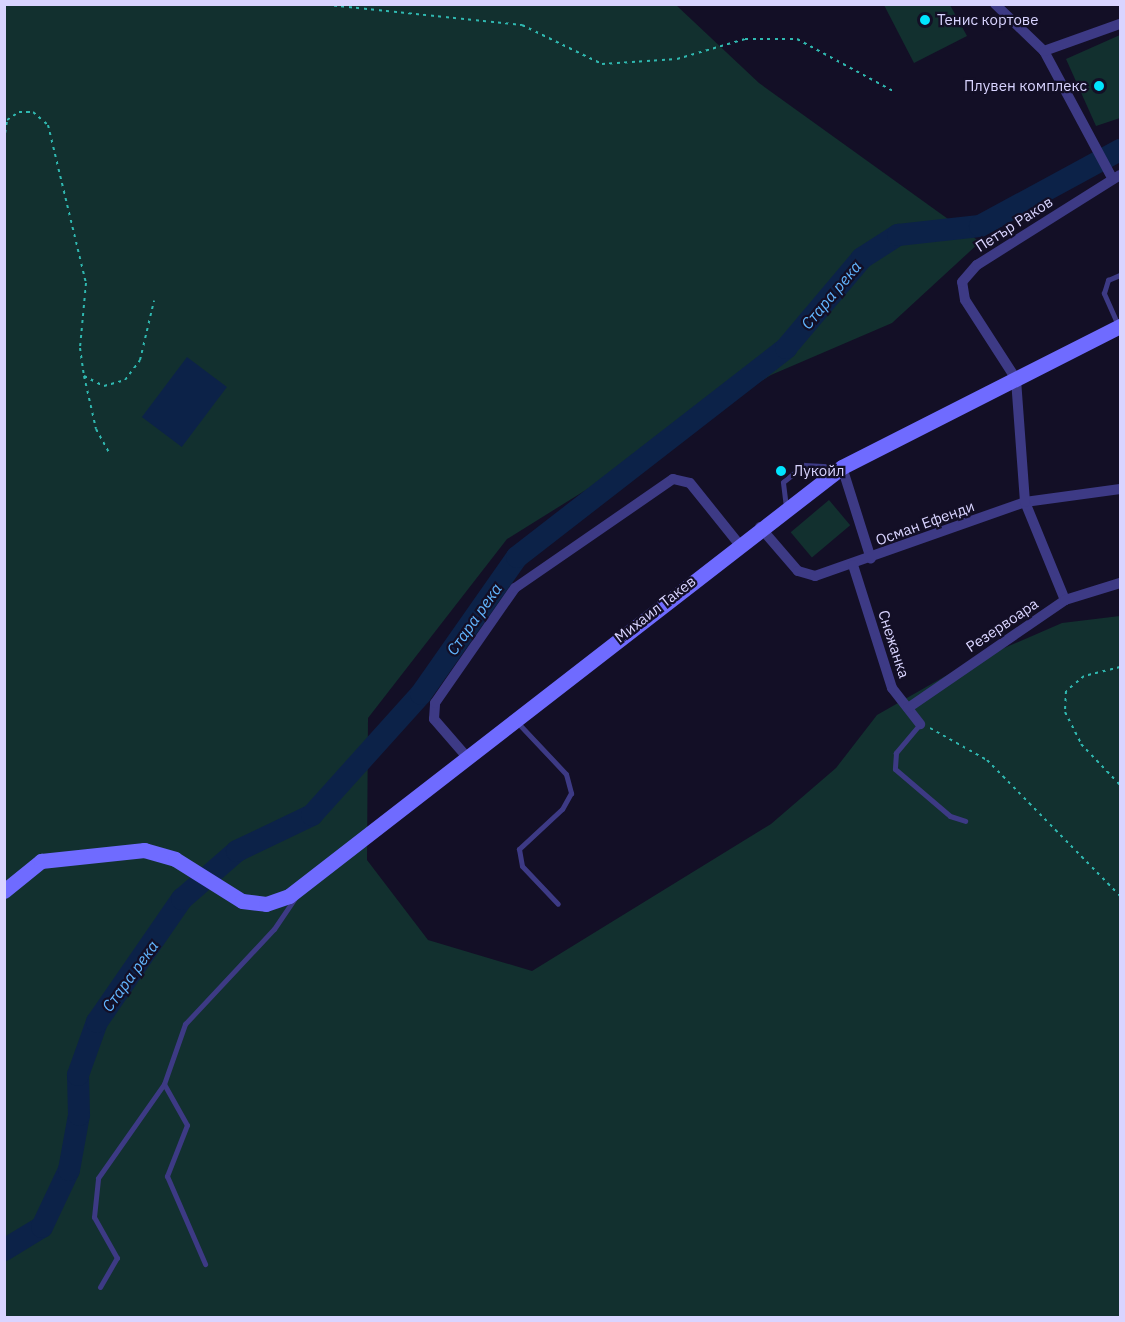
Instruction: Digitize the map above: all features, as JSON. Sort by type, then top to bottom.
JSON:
[{"type":"main road","name":"Михаил Такев","points":[[4,891],[27,868],[59,857],[144,850],[175,859],[213,886],[254,904],[301,889],[466,756],[786,507],[842,467],[1119,326]]},
{"type":"street","points":[[996,5],[1044,51],[1116,177]]},
{"type":"street","points":[[1044,51],[1120,24]]},
{"type":"street","name":"Петър Раков","points":[[1016,379],[965,300],[962,282],[977,265],[1116,177]]},
{"type":"street","points":[[1016,379],[1025,502],[1065,600]]},
{"type":"street","points":[[842,467],[871,559]]},
{"type":"street","points":[[466,756],[434,719],[435,703],[515,588],[673,479],[690,483],[739,544]]},
{"type":"street","name":"Осман Ефенди","points":[[760,527],[798,571],[815,576],[871,559],[1025,502],[1120,489]]},
{"type":"street","name":"Снежанка","points":[[853,565],[892,688],[919,722]]},
{"type":"street","name":"Резервоара","points":[[908,708],[1065,600],[1120,583]]},
{"type":"lane","points":[[1119,326],[1104,293],[1108,280],[1120,275]]},
{"type":"lane","points":[[786,507],[783,482],[804,465],[842,467]]},
{"type":"lane","points":[[514,719],[566,774],[571,793],[562,809],[519,849],[522,866],[558,904]]},
{"type":"lane","points":[[919,722],[896,753],[895,769],[950,816],[964,821]]},
{"type":"lane","points":[[100,1287],[117,1258],[94,1217],[98,1178],[164,1084],[185,1024],[274,929],[301,889]]},
{"type":"lane","points":[[164,1084],[187,1125],[167,1176],[205,1264]]},
{"type":"path","points":[[319,4],[522,26],[602,64],[677,59],[745,39],[797,39],[895,92]]},
{"type":"path","points":[[4,140],[7,120],[19,112],[33,112],[48,125],[86,284],[80,348],[84,376],[96,429],[109,452]]},
{"type":"path","points":[[84,376],[104,386],[125,380],[140,360],[154,301]]},
{"type":"path","points":[[1120,667],[1084,676],[1066,691],[1065,712],[1080,744],[1120,785]]},
{"type":"path","points":[[919,722],[987,760],[1120,896]]},
{"type":"green space","points":[[5,5],[676,5],[759,83],[980,242],[892,323],[771,375],[507,539],[368,718],[367,860],[428,940],[532,971],[771,824],[836,768],[877,715],[963,666],[1062,623],[1120,616],[1120,1317],[5,1318]]},
{"type":"green space","name":"Тенис кортове","points":[[884,5],[950,5],[967,36],[914,63]]},
{"type":"green space","name":"Плувен комплекс","points":[[1120,35],[1120,118],[1096,126],[1066,59]]},
{"type":"green space","points":[[829,500],[850,525],[812,557],[791,532]]},
{"type":"water","points":[[187,357],[227,387],[182,447],[142,417]]},
{"type":"waterway","name":"Стара река","points":[[4,1250],[42,1227],[69,1170],[79,1115],[78,1075],[97,1022],[182,899],[237,851],[312,815],[421,694],[517,557],[786,348],[862,258],[898,235],[980,226],[1120,150]]},
{"type":"place","name":"Тенис кортове","points":[[925,20]]},
{"type":"place","name":"Плувен комплекс","points":[[1099,86]]},
{"type":"place","name":"Лукойл","points":[[781,471]]}]
